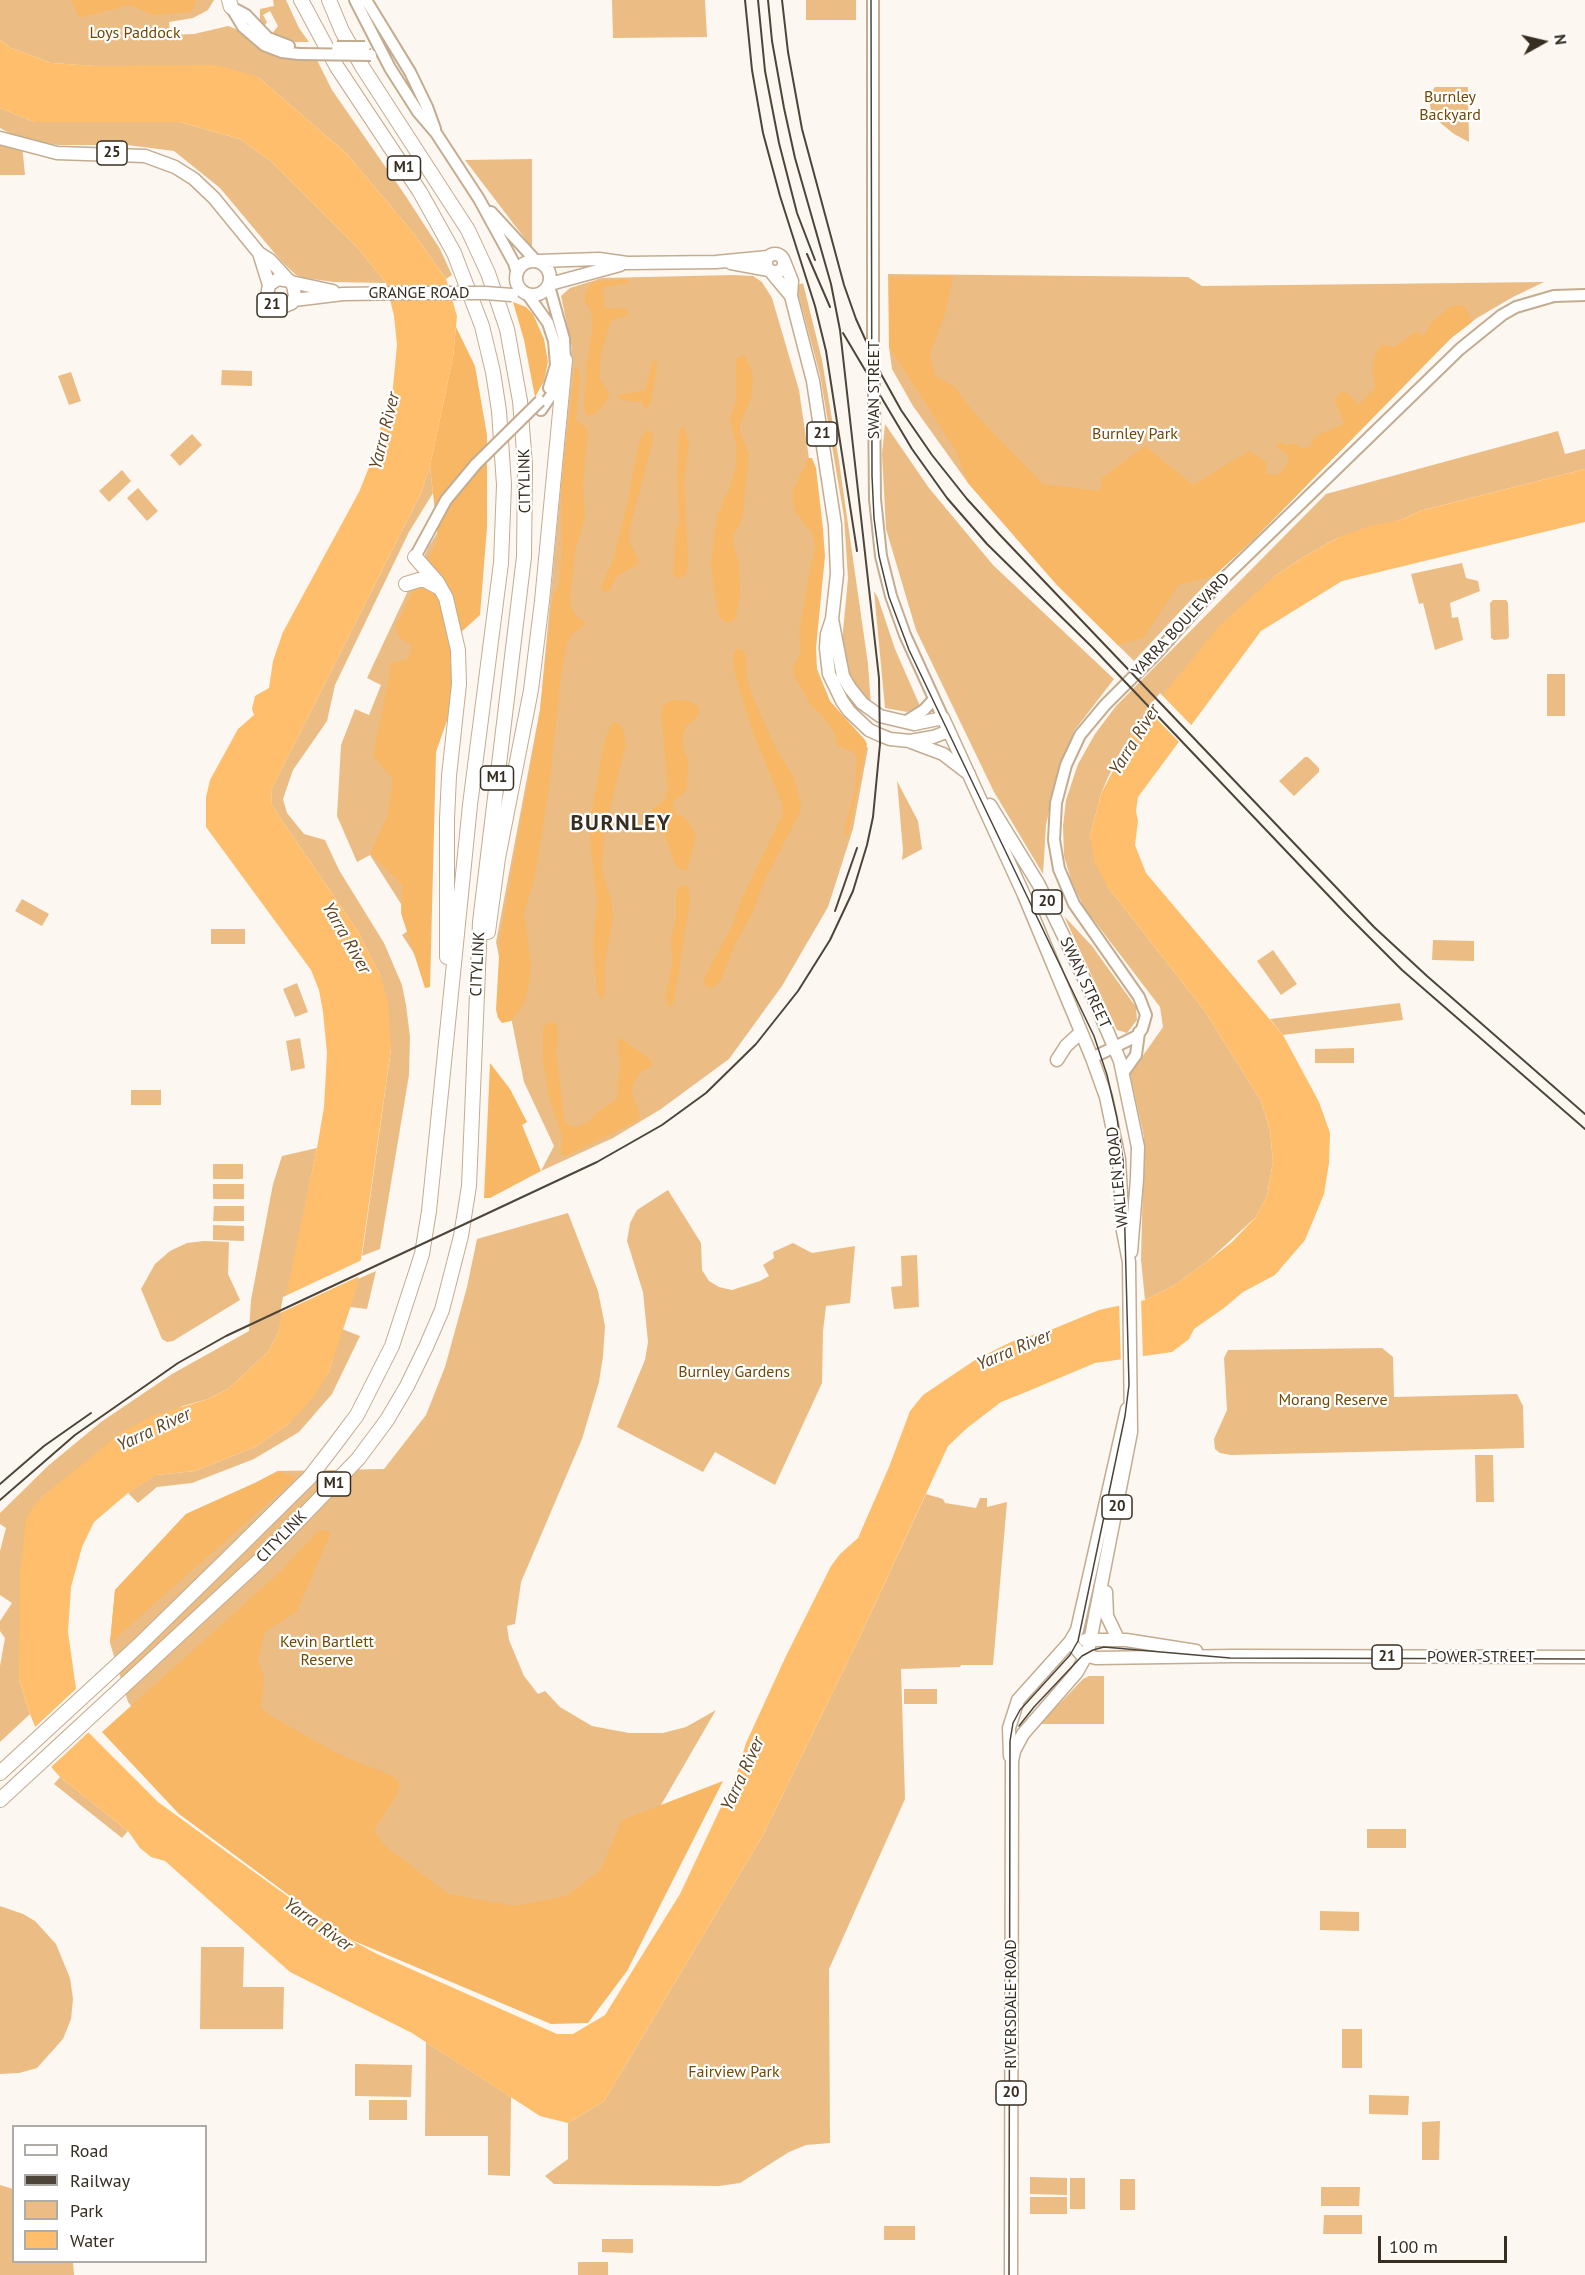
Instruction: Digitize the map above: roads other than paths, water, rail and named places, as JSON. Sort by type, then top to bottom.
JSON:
[{"type":"highway","name":"CITYLINK","points":[[0,1773],[139,1645],[309,1478],[357,1415],[376,1380],[392,1346],[422,1254],[429,1211],[470,805],[501,563],[504,485],[501,428],[497,393],[482,326],[454,253],[420,192],[336,67],[302,0]]},
{"type":"highway","name":"M1","points":[[324,0],[342,31]]},
{"type":"highway","name":"CITYLINK","points":[[0,1800],[260,1560],[358,1459],[387,1420],[407,1386],[442,1310],[455,1265],[469,1186],[480,922],[524,558],[525,465],[520,401],[507,329],[488,273],[468,230],[363,68],[342,31],[329,0]]},
{"type":"highway","points":[[472,1092],[496,868],[527,711],[545,584],[565,360]]},
{"type":"highway","points":[[415,557],[442,590],[455,632],[459,667],[447,819],[446,916],[449,1019]]},
{"type":"highway","points":[[406,584],[425,580],[442,590]]},
{"type":"main road","points":[[355,0],[374,51],[436,133],[478,199],[514,263],[518,285],[548,323],[555,346],[556,362],[553,378],[541,405]]},
{"type":"main road","points":[[366,0],[398,50],[427,107],[436,133]]},
{"type":"main road","name":"SWAN STREET","points":[[873,0],[875,499],[881,556],[904,635],[968,769],[1092,1058]]},
{"type":"main road","points":[[230,3],[239,22],[249,34],[297,51],[398,50]]},
{"type":"main road","points":[[230,3],[252,21],[261,38]]},
{"type":"main road","points":[[249,34],[252,21]]},
{"type":"main road","name":"25","points":[[0,138],[57,153],[145,156],[175,167],[194,179],[259,253],[270,260],[290,282]]},
{"type":"main road","points":[[415,557],[446,500],[556,388],[565,360],[564,339],[550,285],[549,271],[478,199]]},
{"type":"main road","name":"25","points":[[259,253],[268,285]]},
{"type":"main road","name":"21","points":[[769,266],[773,254],[778,254],[784,261],[792,281],[791,296],[813,381],[833,503],[837,559],[832,619],[827,634],[826,661],[829,674],[842,701],[858,721],[869,730],[890,739],[910,741],[950,731]]},
{"type":"main road","name":"21","points":[[517,273],[524,263],[537,261],[599,259],[627,263],[724,262],[769,266],[791,296]]},
{"type":"main road","name":"21","points":[[527,294],[538,295],[550,285],[627,263]]},
{"type":"main road","name":"GRANGE ROAD","points":[[509,289],[517,273]]},
{"type":"main road","name":"21","points":[[278,279],[290,282],[296,292],[294,300],[286,307],[274,306],[267,297],[268,285],[278,279]]},
{"type":"main road","name":"GRANGE ROAD","points":[[290,282],[357,294]]},
{"type":"main road","name":"GRANGE ROAD","points":[[294,300],[357,294],[486,293],[509,289],[527,294]]},
{"type":"main road","name":"YARRA BOULEVARD","points":[[1123,1073],[1136,1055],[1140,1032],[1146,1016],[1143,1003],[1074,904],[1059,869],[1054,840],[1056,803],[1066,765],[1080,735],[1104,705],[1156,654],[1221,581],[1460,349],[1502,315],[1516,307],[1554,296],[1585,295]]},
{"type":"main road","name":"21","points":[[832,619],[840,665],[850,688],[862,703],[876,713],[914,724],[943,718]]},
{"type":"main road","points":[[905,722],[924,710],[934,699]]},
{"type":"main road","points":[[910,741],[943,754],[968,769]]},
{"type":"main road","name":"SWAN STREET","points":[[968,769],[1039,885],[1115,1048]]},
{"type":"main road","points":[[1057,1060],[1081,1032]]},
{"type":"main road","points":[[1092,1058],[1130,1041],[1140,1032]]},
{"type":"main road","name":"WALLEN ROAD","points":[[1115,1048],[1123,1073],[1137,1147],[1134,1232],[1129,1262]]},
{"type":"main road","name":"WALLEN ROAD","points":[[1091,1640],[1131,1432],[1129,1262],[1123,1230],[1116,1143],[1106,1097],[1092,1058]]},
{"type":"main road","name":"WALLEN ROAD","points":[[1080,1620],[1129,1400],[1131,1376]]},
{"type":"main road","points":[[1107,1557],[1107,1616],[1118,1639]]},
{"type":"main road","name":"RIVERSDALE ROAD","points":[[1011,2275],[1012,1769],[1009,1732],[1016,1706],[1025,1690],[1070,1642],[1080,1620]]},
{"type":"main road","name":"POWER STREET","points":[[1070,1642],[1118,1639],[1233,1656]]},
{"type":"main road","name":"20","points":[[1086,1656],[1091,1640]]},
{"type":"main road","points":[[1070,1642],[1078,1652],[1086,1656]]},
{"type":"main road","name":"RIVERSDALE ROAD","points":[[1012,1769],[1014,1751],[1019,1740],[1077,1672],[1086,1656]]},
{"type":"main road","name":"POWER STREET","points":[[1086,1656],[1105,1658],[1585,1657]]},
{"type":"water","name":"Yarra River","points":[[0,40],[11,48],[51,63],[100,66],[217,65],[258,77],[347,154],[414,234],[446,279],[457,316],[453,357],[430,466],[421,493],[271,790],[272,805],[278,815],[357,930],[380,975],[388,1002],[391,1049],[357,1287],[329,1372],[313,1398],[288,1424],[255,1447],[195,1471],[156,1475],[128,1493],[94,1522],[82,1547],[71,1587],[68,1632],[79,1710],[88,1732],[158,1802],[338,1933],[377,1954],[557,2034],[573,2034],[605,2015],[680,1894],[737,1773],[746,1743],[786,1656],[831,1566],[840,1554],[858,1538],[910,1411],[923,1395],[975,1360],[1013,1341],[1053,1329],[1099,1310],[1145,1300],[1175,1285],[1232,1242],[1256,1217],[1267,1196],[1273,1162],[1270,1130],[1261,1101],[1205,1011],[1108,887],[1095,863],[1090,836],[1101,794],[1133,732],[1220,625],[1275,576],[1302,558],[1337,538],[1370,526],[1404,519],[1420,511],[1585,469],[1585,522],[1342,581],[1261,631],[1138,797],[1135,845],[1146,873],[1283,1035],[1319,1102],[1330,1133],[1329,1163],[1324,1194],[1305,1240],[1275,1275],[1243,1292],[1194,1329],[1189,1339],[1172,1352],[1095,1363],[1001,1402],[948,1446],[861,1634],[763,1835],[604,2101],[568,2123],[540,2116],[412,2033],[290,1972],[165,1861],[151,1857],[140,1848],[128,1831],[60,1777],[52,1768],[30,1714],[19,1679],[20,1572],[26,1519],[32,1508],[41,1498],[122,1432],[153,1416],[208,1399],[228,1389],[268,1352],[278,1333],[324,1107],[327,1053],[323,1012],[319,990],[311,970],[206,827],[206,797],[210,780],[238,729],[254,715],[252,709],[255,696],[269,688],[273,661],[283,632],[359,492],[376,450],[380,429],[392,397],[397,345],[394,316],[386,283],[358,248],[271,161],[240,139],[180,122],[34,122],[0,108]]},
{"type":"tram line","points":[[871,0],[872,476],[879,556],[889,597],[909,650],[1094,1036],[1107,1075],[1117,1118],[1123,1160],[1129,1385],[1125,1416],[1078,1641],[1070,1655],[1020,1710],[1013,1723],[1010,1741],[1009,2275]]},
{"type":"tram line","points":[[1019,1726],[1082,1656],[1104,1647],[1230,1658],[1585,1659]]},
{"type":"railway","points":[[745,0],[752,70],[763,133],[780,196],[815,306],[826,351],[857,551]]},
{"type":"railway","points":[[758,0],[765,71],[779,143],[797,213],[815,260]]},
{"type":"railway","points":[[0,1500],[75,1435],[178,1363],[226,1336],[597,1162],[662,1125],[706,1093],[756,1044],[798,991],[830,940],[853,891],[873,817],[880,744],[879,678],[840,330],[831,284],[795,158],[784,108],[772,41],[768,0]]},
{"type":"railway","points":[[782,0],[788,52],[802,129],[844,285],[856,319],[881,374],[901,410],[932,455],[967,499],[1000,535],[1374,927],[1585,1114]]},
{"type":"railway","points":[[807,254],[830,307]]},
{"type":"railway","points":[[843,333],[912,449],[947,498],[987,544],[1092,647],[1402,970],[1585,1129]]},
{"type":"railway","points":[[835,911],[857,848]]},
{"type":"railway","points":[[0,1484],[44,1446],[91,1413]]},
{"type":"district","name":"BURNLEY","points":[[621,824]]},
{"type":"park label","name":"Loys Paddock","points":[[135,33]]},
{"type":"park label","name":"Burnley Backyard","points":[[1450,106]]},
{"type":"park label","name":"Burnley Park","points":[[1135,434]]},
{"type":"park label","name":"Burnley Gardens","points":[[734,1372]]},
{"type":"park label","name":"Morang Reserve","points":[[1333,1400]]},
{"type":"park label","name":"Kevin Bartlett Reserve","points":[[327,1651]]},
{"type":"park label","name":"Fairview Park","points":[[734,2072]]}]
